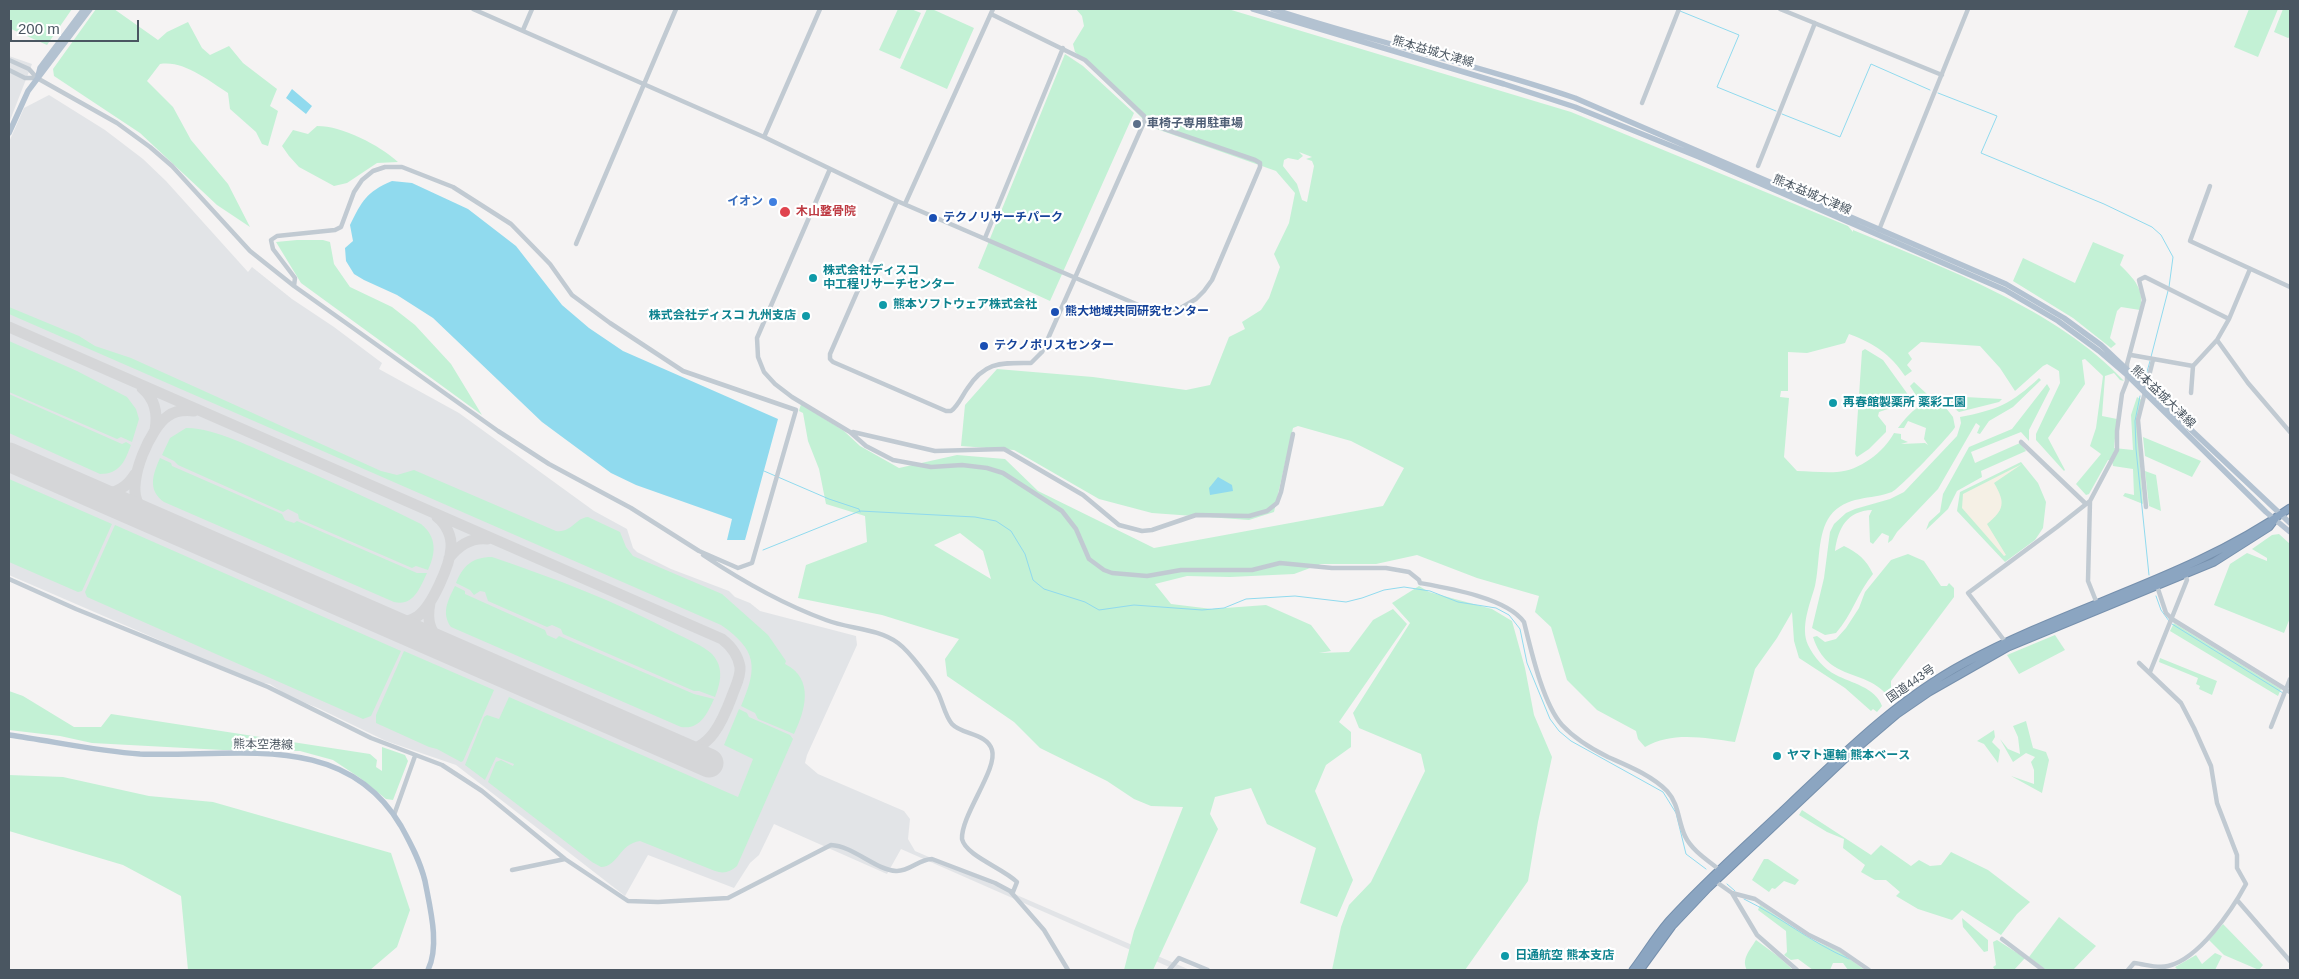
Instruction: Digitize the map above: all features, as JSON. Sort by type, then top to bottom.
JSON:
[{"type":"highway","name":"国道443号","points":[[1633,970],[1668,922],[1850,754],[1897,714],[2007,645],[2212,556],[2290,508]]},
{"type":"highway","name":"国道443号","points":[[2098,606],[2157,586],[2214,562],[2269,527],[2278,517]]},
{"type":"highway","name":"国道443号","points":[[1640,970],[1672,926],[1722,872]]},
{"type":"main road","points":[[37,78],[40,68],[84,9]]},
{"type":"main road","points":[[9,133],[28,91],[90,9]]},
{"type":"main road","name":"熊本益城大津線","points":[[1252,9],[1575,107],[1878,231]]},
{"type":"main road","name":"熊本益城大津線","points":[[1273,9],[1398,46],[1506,74],[1575,98],[1878,231],[2019,298],[2087,342],[2127,372],[2278,517],[2290,532]]},
{"type":"main road","name":"熊本益城大津線","points":[[2278,517],[2290,523]]},
{"type":"main road","name":"熊本空港線","points":[[9,735],[140,754],[285,754],[300,756],[326,764],[359,781],[374,792],[394,815],[416,854],[423,872],[432,932],[433,956],[428,970]]},
{"type":"street","points":[[473,9],[764,137],[905,204],[1150,310],[1170,311],[1179,309],[1196,300],[1212,280],[1260,167],[1260,163],[1156,126],[1145,120],[1144,116],[1086,60],[992,11],[905,204]]},
{"type":"street","points":[[523,30],[532,9]]},
{"type":"street","points":[[576,244],[676,9]]},
{"type":"street","points":[[764,137],[820,9]]},
{"type":"street","points":[[1642,103],[1679,9]]},
{"type":"street","points":[[1780,9],[1942,75]]},
{"type":"street","points":[[1878,231],[1968,9]]},
{"type":"street","points":[[1758,166],[1815,23]]},
{"type":"street","points":[[985,238],[1063,48]]},
{"type":"street","points":[[9,60],[29,68],[37,78],[117,123],[150,147],[172,166],[250,251],[294,286],[498,432],[549,464],[631,508],[699,551],[738,568],[750,565],[796,410],[683,371],[610,323],[572,295],[550,264],[511,224],[453,187],[402,167],[385,167],[373,172],[362,180],[354,192],[341,227],[335,230],[277,236],[271,240],[273,249],[295,278],[294,286]]},
{"type":"street","points":[[9,70],[25,78],[37,78]]},
{"type":"street","points":[[897,200],[830,354],[830,359],[833,362],[946,411],[954,409],[974,378],[984,369],[996,364],[1031,363],[1038,359],[1145,120]]},
{"type":"street","points":[[830,170],[761,326],[757,347],[764,372],[775,384],[850,432],[866,446],[893,460],[931,467],[962,465],[987,468],[1003,473],[1062,511],[1076,529],[1082,540],[1084,552],[1089,559],[1104,570],[1112,573],[1147,576],[1181,570],[1252,570],[1280,564],[1332,568],[1386,568],[1409,572],[1420,583],[1452,590],[1506,607],[1520,616],[1524,622],[1549,701],[1561,723],[1574,737],[1608,757],[1630,765],[1665,789],[1674,799],[1686,837],[1698,852],[1722,872]]},
{"type":"street","points":[[2210,186],[2190,241],[2290,287]]},
{"type":"street","points":[[2191,393],[2194,366],[2217,340],[2229,319],[2250,269]]},
{"type":"street","points":[[2007,645],[1968,593],[2057,527],[2087,502],[2117,450],[2122,394],[2144,300],[2139,280],[2145,278],[2229,319]]},
{"type":"street","points":[[2217,340],[2248,383],[2290,432]]},
{"type":"street","points":[[2131,356],[2151,360],[2155,358],[2194,366]]},
{"type":"street","points":[[2146,507],[2138,420],[2146,392],[2151,360]]},
{"type":"street","points":[[850,432],[935,451],[1004,449],[1083,495],[1119,525],[1142,531],[1152,530],[1196,515],[1249,516],[1268,511],[1277,503],[1282,492],[1293,434]]},
{"type":"street","points":[[2021,442],[2087,502],[2088,580],[2098,606]]},
{"type":"street","points":[[631,508],[733,575],[779,601],[842,626],[880,634],[899,644],[938,693],[951,723],[957,729],[975,735],[989,745],[993,751],[991,764],[966,820],[962,839],[967,848],[1007,873],[1017,882],[1013,892],[1010,891]]},
{"type":"street","points":[[2150,672],[2187,580],[2185,575]]},
{"type":"street","points":[[9,579],[85,613],[268,687],[371,738],[442,765],[460,775],[564,859],[628,901],[635,903],[728,898],[824,848],[834,845],[893,871],[904,870],[928,859],[939,861],[1010,891],[1044,930],[1068,970]]},
{"type":"street","points":[[2157,586],[2171,622],[2286,692]]},
{"type":"street","points":[[2128,970],[2134,963],[2160,967],[2178,963],[2188,957],[2220,923],[2246,884],[2237,868],[2237,855],[2217,802],[2211,766],[2181,703],[2139,663]]},
{"type":"street","points":[[2271,727],[2290,679]]},
{"type":"street","points":[[394,815],[415,756]]},
{"type":"street","points":[[512,870],[564,859]]},
{"type":"street","points":[[1715,881],[1732,893],[1755,898],[1809,935],[1840,950],[1869,970]]},
{"type":"street","points":[[1732,893],[1756,935],[1797,970]]},
{"type":"street","points":[[2237,900],[2290,961]]},
{"type":"street","points":[[2002,939],[2043,970]]},
{"type":"street","points":[[1169,970],[1179,958],[1208,970]]},
{"type":"shaded area","points":[[9,56],[32,64],[9,123]]},
{"type":"shaded area","points":[[49,95],[105,130],[143,159],[166,181],[248,272],[252,267],[292,299],[334,327],[382,363],[379,369],[459,413],[594,511],[627,529],[633,548],[637,552],[671,569],[729,591],[735,597],[750,603],[760,611],[856,636],[857,645],[805,763],[818,774],[904,811],[910,819],[908,839],[915,851],[1190,970],[1176,970],[901,849],[887,874],[774,824],[759,855],[750,863],[734,888],[648,855],[625,896],[456,765],[386,741],[318,708],[290,697],[270,684],[256,682],[9,575],[9,142],[24,108]]},
{"type":"green space","points":[[9,9],[72,9],[47,45],[9,28]]},
{"type":"green space","points":[[96,9],[114,9],[158,40],[167,32],[188,22],[202,48],[210,55],[229,46],[243,63],[277,89],[270,106],[278,111],[268,146],[262,144],[256,132],[230,109],[228,93],[196,72],[178,65],[160,64],[147,81],[173,107],[191,140],[228,184],[250,227],[217,205],[140,133],[54,76],[53,69]]},
{"type":"green space","points":[[898,9],[911,9],[921,13],[900,59],[879,50]]},
{"type":"green space","points":[[927,9],[932,9],[974,28],[947,89],[900,68]]},
{"type":"green space","points":[[1076,9],[1228,9],[1571,112],[1848,226],[1853,232],[1853,230],[1923,259],[1997,292],[2066,332],[2097,355],[2124,381],[2120,380],[2114,373],[2105,376],[2102,416],[2117,419],[2114,448],[2133,450],[2131,415],[2137,397],[2143,401],[2137,420],[2143,504],[2123,496],[2125,493],[2134,495],[2133,469],[2113,466],[2112,461],[2108,460],[2089,494],[2086,495],[2076,484],[2101,454],[2090,446],[2096,428],[2103,376],[2085,359],[2082,360],[2085,384],[2048,438],[2064,471],[2036,440],[2036,434],[2060,383],[2059,371],[2047,364],[2015,391],[2000,368],[1980,346],[1921,342],[1908,353],[1912,359],[1907,365],[1912,371],[1905,376],[1881,350],[1849,334],[1845,343],[1807,353],[1788,352],[1788,391],[1781,391],[1780,397],[1789,398],[1784,457],[1797,471],[1837,472],[1854,468],[1870,459],[1884,447],[1894,433],[1901,434],[1901,439],[1908,442],[1901,444],[1925,443],[1928,445],[1924,439],[1926,428],[1908,421],[1904,428],[1898,428],[1913,411],[1923,406],[1930,405],[1946,408],[1953,417],[1955,427],[1897,489],[1892,492],[1851,501],[1843,505],[1830,516],[1823,531],[1817,577],[1805,623],[1808,645],[1823,666],[1836,675],[1862,686],[1874,694],[1882,706],[1877,712],[1873,709],[1871,711],[1845,688],[1799,658],[1794,641],[1792,612],[1777,638],[1755,669],[1735,742],[1678,737],[1655,742],[1645,747],[1638,739],[1636,731],[1597,710],[1567,680],[1551,627],[1535,612],[1539,596],[1477,578],[1417,555],[1376,564],[1321,564],[1294,574],[1230,577],[1187,576],[1155,584],[1171,604],[1212,609],[1266,605],[1311,625],[1331,651],[1319,653],[1349,652],[1373,620],[1393,609],[1407,624],[1339,722],[1351,732],[1351,747],[1326,765],[1315,791],[1353,880],[1337,917],[1300,903],[1316,848],[1267,824],[1251,788],[1215,797],[1210,814],[1218,829],[1153,970],[1124,970],[1134,931],[1183,807],[1151,806],[1134,799],[1107,781],[1040,748],[1014,722],[947,676],[945,659],[959,639],[882,615],[798,598],[806,565],[867,542],[865,516],[826,504],[819,469],[808,441],[803,413],[799,411],[801,404],[844,431],[860,446],[899,468],[957,455],[1005,459],[1038,491],[1154,548],[1383,506],[1404,468],[1351,441],[1298,426],[1293,428],[1274,512],[1249,520],[1152,513],[1099,499],[1014,450],[961,446],[965,405],[997,369],[1093,377],[1186,390],[1210,385],[1229,337],[1245,329],[1242,322],[1261,310],[1269,298],[1280,267],[1274,254],[1289,223],[1295,193],[1276,171],[1151,127],[1075,52],[1073,44],[1084,26],[1082,16]],"holes":[[[1299,152],[1312,157],[1306,159],[1312,161],[1314,166],[1307,202],[1302,200],[1297,184],[1283,166],[1284,160],[1288,158],[1298,160],[1303,156]],[[960,533],[983,551],[991,579],[934,545]]]},
{"type":"green space","points":[[2249,9],[2278,9],[2258,57],[2234,47]]},
{"type":"green space","points":[[2283,9],[2290,10],[2290,37],[2288,38],[2274,32]]},
{"type":"green space","points":[[1065,54],[1083,66],[1134,113],[1050,301],[978,268]]},
{"type":"green space","points":[[317,126],[338,129],[349,133],[371,143],[398,162],[377,163],[347,183],[334,186],[299,167],[282,146],[293,130],[308,134]]},
{"type":"green space","points":[[323,240],[330,242],[334,264],[350,287],[392,307],[415,325],[451,364],[482,415],[301,283],[276,242]]},
{"type":"green space","points":[[2093,242],[2124,255],[2120,265],[2134,280],[2140,290],[2140,310],[2121,307],[2117,311],[2110,338],[2116,344],[2111,348],[2073,318],[2013,281],[2023,258],[2075,283]]},
{"type":"green space","points":[[9,307],[79,336],[95,346],[131,358],[381,471],[397,475],[414,470],[556,531],[566,530],[588,517],[620,532],[626,547],[633,556],[722,594],[768,635],[786,661],[785,664],[801,678],[804,687],[804,706],[794,734],[758,719],[755,713],[741,706],[750,680],[751,660],[748,651],[742,643],[721,625],[9,314]]},
{"type":"green space","points":[[9,341],[77,371],[127,397],[136,409],[139,419],[132,442],[121,437],[117,439],[9,392]]},
{"type":"green space","points":[[1865,349],[1883,360],[1909,396],[1908,402],[1879,412],[1878,416],[1886,426],[1886,432],[1869,449],[1857,457],[1855,454],[1862,351]]},
{"type":"green space","points":[[2039,378],[2041,380],[2013,407],[1989,421],[1980,434],[1977,433],[1980,426],[1976,423],[1938,489],[1888,543],[1889,536],[1882,533],[1873,544],[1870,542],[1869,516],[1872,510],[1856,514],[1845,522],[1841,528],[1835,551],[1844,546],[1853,551],[1864,560],[1873,574],[1836,633],[1825,635],[1812,628],[1824,578],[1830,532],[1834,524],[1846,513],[1890,499],[1904,492],[1957,436],[1961,423],[1960,417],[1984,412],[2003,405]]},
{"type":"green space","points":[[1914,382],[1928,395],[2002,399],[1999,402],[1959,412],[1943,400],[1917,397],[1910,386]]},
{"type":"green space","points":[[2047,384],[2050,389],[2029,430],[2029,441],[2021,432],[1971,452],[1975,463],[2020,443],[2026,451],[1981,471],[1982,477],[1957,491],[1948,509],[1926,530],[1929,522],[1940,512],[1943,494],[1969,447],[2012,429]]},
{"type":"green space","points":[[9,394],[122,444],[126,442],[131,445],[121,466],[112,472],[100,474],[9,433]]},
{"type":"green space","points":[[186,428],[208,431],[247,445],[421,524],[430,534],[434,546],[433,557],[428,570],[416,566],[412,568],[299,519],[298,514],[288,509],[283,512],[178,465],[162,455],[170,438]]},
{"type":"green space","points":[[2143,437],[2201,461],[2192,477],[2145,456]]},
{"type":"green space","points":[[160,458],[171,463],[172,466],[282,514],[285,520],[294,523],[297,521],[417,573],[427,573],[411,599],[401,603],[394,602],[164,502],[153,487],[155,470]]},
{"type":"green space","points":[[2021,462],[2038,483],[2046,502],[2043,528],[2035,540],[2005,562],[1957,511],[1960,492]]},
{"type":"green space","points":[[2145,471],[2156,475],[2161,511],[2149,506]]},
{"type":"green space","points":[[9,479],[112,524],[82,591],[78,592],[9,562]]},
{"type":"green space","points":[[115,525],[401,651],[371,716],[363,719],[87,597],[85,592]]},
{"type":"green space","points":[[2279,534],[2290,544],[2290,618],[2284,633],[2214,605],[2230,564],[2247,553],[2267,561],[2267,558],[2252,549],[2272,535]]},
{"type":"green space","points":[[1908,554],[1924,561],[1941,586],[1947,586],[1949,583],[1954,588],[1954,597],[1891,681],[1889,697],[1869,681],[1837,668],[1828,662],[1820,652],[1813,637],[1817,636],[1825,642],[1836,639],[1859,608],[1865,592],[1891,560]]},
{"type":"green space","points":[[485,557],[492,557],[608,601],[704,648],[716,659],[720,669],[719,686],[715,697],[694,691],[563,634],[561,629],[552,625],[547,627],[488,601],[485,592],[480,591],[474,595],[470,590],[456,583],[465,567],[469,564]]},
{"type":"green space","points":[[455,586],[465,591],[465,594],[545,630],[547,635],[556,639],[559,636],[694,694],[714,699],[702,720],[693,726],[681,727],[451,627],[446,617],[446,612],[448,601]]},
{"type":"green space","points":[[1419,586],[1429,592],[1492,609],[1512,621],[1525,668],[1534,715],[1552,757],[1528,881],[1465,970],[1332,970],[1341,927],[1349,905],[1371,882],[1425,771],[1421,754],[1359,728],[1353,713],[1410,623],[1392,603]]},
{"type":"green space","points":[[2174,623],[2281,689],[2278,696],[2170,631]]},
{"type":"green space","points":[[2055,635],[2065,650],[2019,674],[2007,655]]},
{"type":"green space","points":[[404,651],[494,690],[463,761],[461,762],[437,749],[376,723],[376,715]]},
{"type":"green space","points":[[2160,658],[2217,681],[2212,695],[2199,689],[2200,686],[2196,684],[2198,678],[2159,662]]},
{"type":"green space","points":[[9,691],[23,696],[74,727],[101,727],[111,714],[370,754],[377,760],[376,767],[382,771],[382,747],[405,755],[408,761],[393,800],[386,799],[360,778],[333,760],[300,751],[223,750],[92,743],[60,736],[9,730]]},
{"type":"green space","points":[[509,697],[738,797],[753,759],[724,745],[739,709],[747,713],[749,717],[790,735],[793,739],[737,866],[734,868],[729,871],[718,872],[640,841],[627,846],[615,860],[607,866],[601,867],[488,782],[496,762],[501,760],[513,766],[514,764],[496,757],[485,780],[465,765],[484,717],[487,715],[499,719]]},
{"type":"green space","points":[[2026,721],[2033,748],[2046,752],[2049,760],[2042,793],[2011,776],[2034,784],[2034,770],[2031,762],[2035,757],[2026,753],[2013,762],[2000,739],[2008,749],[2020,754],[2018,737],[2013,726]]},
{"type":"green space","points":[[1994,730],[1995,737],[1992,742],[2000,750],[1998,763],[1984,744],[1977,741]]},
{"type":"green space","points":[[9,775],[63,777],[149,796],[213,802],[391,853],[410,910],[397,947],[370,970],[188,970],[181,896],[123,865],[9,831]]},
{"type":"green space","points":[[1802,810],[1871,855],[1881,845],[1911,866],[1919,860],[1930,866],[1941,865],[1951,852],[1988,870],[2030,902],[2017,914],[2001,935],[1962,910],[1952,920],[1918,909],[1896,896],[1900,892],[1886,880],[1875,880],[1861,872],[1865,865],[1843,848],[1844,839],[1827,832],[1799,815]]},
{"type":"green space","points":[[1764,859],[1768,859],[1799,880],[1795,885],[1784,881],[1769,892],[1752,880]]},
{"type":"green space","points":[[1760,905],[1811,939],[1840,952],[1865,970],[1848,970],[1843,963],[1833,963],[1830,970],[1813,970],[1798,959],[1791,960],[1784,955],[1787,952],[1786,931],[1758,910]]},
{"type":"green space","points":[[2059,917],[2096,946],[2073,970],[2046,970],[2029,957]]},
{"type":"green space","points":[[1962,918],[1988,940],[1988,951],[1984,952],[1963,927]]},
{"type":"green space","points":[[2223,924],[2263,965],[2259,970],[2224,955],[2209,940]]},
{"type":"green space","points":[[1756,940],[1793,970],[1747,970],[1745,966],[1746,958]]},
{"type":"green space","points":[[1997,940],[2025,958],[2014,970],[1995,970],[1993,967],[1996,965],[1993,942]]},
{"type":"green space","points":[[2215,953],[2222,956],[2215,970],[2178,970],[2175,967],[2196,955],[2202,964]]},
{"type":"sand","points":[[2022,464],[1994,483],[2002,501],[2000,510],[1987,524],[2006,555],[2004,556],[1962,508],[1963,494]]},
{"type":"water","points":[[292,89],[312,106],[306,114],[286,98]]},
{"type":"water","points":[[392,181],[412,183],[468,209],[516,246],[562,305],[589,328],[623,351],[778,419],[745,540],[727,540],[732,519],[636,485],[611,473],[542,422],[433,318],[397,295],[354,274],[346,261],[345,248],[353,241],[350,225],[370,193]]},
{"type":"water","points":[[1218,477],[1232,485],[1233,491],[1210,495],[1209,488]]},
{"type":"waterway","points":[[1680,11],[1739,35],[1717,87],[1776,111]]},
{"type":"waterway","points":[[1782,114],[1840,137],[1871,64],[1930,90]]},
{"type":"waterway","points":[[1938,93],[1997,116],[1981,153],[2104,204],[2152,227],[2161,235],[2173,257],[2169,287]]},
{"type":"waterway","points":[[2151,357],[2168,291]]},
{"type":"waterway","points":[[2145,379],[2150,361]]},
{"type":"waterway","points":[[2140,396],[2135,421],[2136,449],[2149,575]]},
{"type":"waterway","points":[[764,471],[829,499],[859,509],[860,512]]},
{"type":"waterway","points":[[763,550],[860,511],[975,517],[996,521],[1011,531],[1025,554],[1033,580],[1044,589],[1085,602],[1099,610],[1134,605],[1202,610],[1224,608],[1246,599],[1295,596],[1346,602],[1384,590],[1404,587],[1430,591],[1458,602],[1496,608],[1509,615],[1520,629],[1527,663],[1550,719],[1559,731],[1571,741],[1663,792],[1676,813],[1686,854],[1706,869]]},
{"type":"waterway","points":[[2156,596],[2161,610],[2169,621]]},
{"type":"waterway","points":[[2172,624],[2283,693]]},
{"type":"waterway","points":[[1727,884],[1735,891]]},
{"type":"waterway","points":[[1744,899],[1821,945],[1849,959]]},
{"type":"taxiway","points":[[9,327],[722,639],[738,659],[740,667],[738,682],[720,724],[714,733],[700,746],[680,751]]},
{"type":"taxiway","points":[[142,388],[153,402],[156,418],[155,430]]},
{"type":"taxiway","points":[[159,522],[146,513],[137,501],[135,492],[136,481],[142,455],[154,431],[168,416],[184,411],[194,411]]},
{"type":"taxiway","points":[[91,493],[104,494],[116,491],[127,485],[135,474]]},
{"type":"taxiway","points":[[388,623],[403,622],[418,616],[429,604],[439,585],[450,555],[451,539],[443,523],[437,517]]},
{"type":"taxiway","points":[[449,558],[466,543],[477,539],[488,539]]},
{"type":"taxiway","points":[[430,603],[429,622],[436,637],[444,647]]},
{"type":"runway","points":[[9,457],[709,763]]},
{"type":"place","name":"車椅子専用駐車場","points":[[1137,124]]},
{"type":"place","name":"イオン","points":[[773,202]]},
{"type":"place","name":"木山整骨院","points":[[785,212]]},
{"type":"place","name":"テクノリサーチパーク","points":[[933,218]]},
{"type":"place","name":"株式会社ディスコ 中工程リサーチセンター","points":[[813,278]]},
{"type":"place","name":"熊本ソフトウェア株式会社","points":[[883,305]]},
{"type":"place","name":"熊大地域共同研究センター","points":[[1055,312]]},
{"type":"place","name":"株式会社ディスコ 九州支店","points":[[806,316]]},
{"type":"place","name":"テクノポリスセンター","points":[[984,346]]},
{"type":"place","name":"再春館製薬所 薬彩工園","points":[[1833,403]]},
{"type":"place","name":"ヤマト運輸 熊本ベース","points":[[1777,756]]},
{"type":"place","name":"日通航空 熊本支店","points":[[1505,956]]}]
